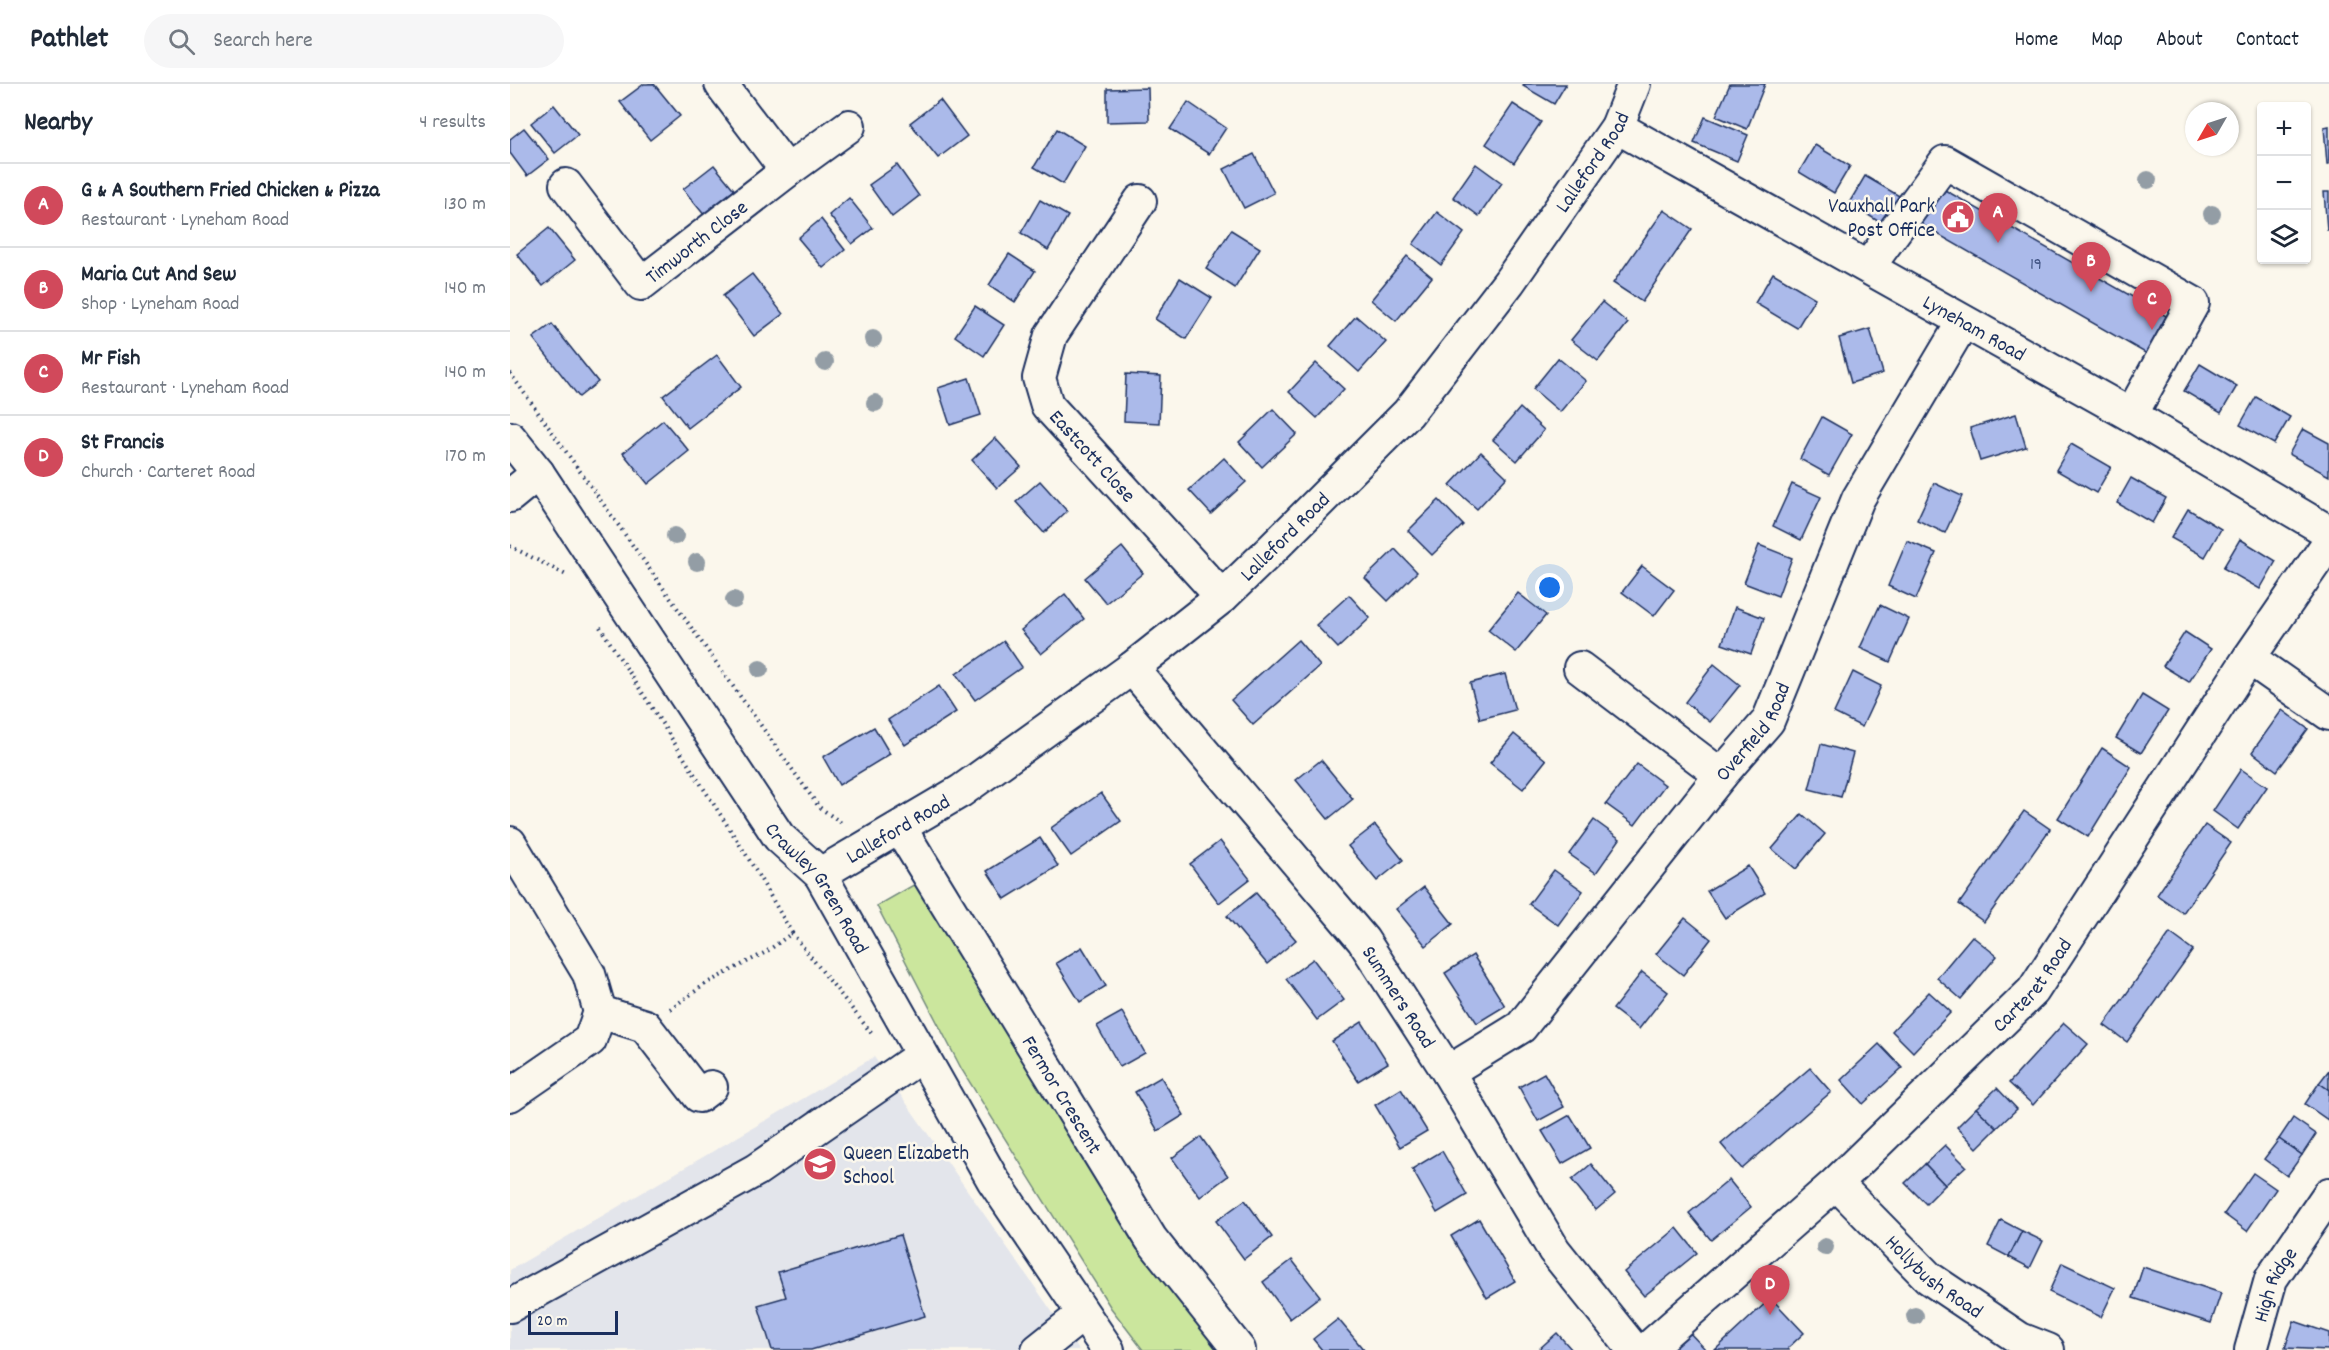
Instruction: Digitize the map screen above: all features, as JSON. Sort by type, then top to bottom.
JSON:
[{"type":"street","points":[[721,84],[787,171]]},
{"type":"street","name":"Lalleford Road","points":[[820,874],[961,791],[1132,668],[1222,597],[1408,413],[1509,282],[1617,127],[1634,84]]},
{"type":"street","name":"Timworth Close","points":[[566,185],[641,284],[849,126]]},
{"type":"street","name":"Lyneham Road","points":[[1617,127],[2131,415],[2329,532]]},
{"type":"street","points":[[1869,267],[1945,162],[2193,303],[2131,415]]},
{"type":"street","name":"Eastcott Close","points":[[1140,201],[1052,335],[1039,378],[1047,405],[1222,597]]},
{"type":"street","name":"Overfield Road","points":[[1448,1072],[1521,1027],[1721,775],[1768,721],[1858,499],[1963,322]]},
{"type":"street","name":"Crawley Green Road","points":[[510,438],[538,473],[779,837],[820,874],[993,1180],[1082,1315],[1108,1350]]},
{"type":"street","points":[[510,496],[538,473]]},
{"type":"street","name":"Carteret Road","points":[[1646,1350],[1836,1183],[2033,992],[2249,658],[2329,542]]},
{"type":"street","points":[[2249,658],[2329,714]]},
{"type":"street","name":"Summers Road","points":[[1132,668],[1363,940],[1448,1072],[1554,1250],[1634,1350]]},
{"type":"street","points":[[1580,668],[1721,775]]},
{"type":"street","name":"Fermor Crescent","points":[[900,828],[1151,1239],[1239,1350]]},
{"type":"street","points":[[510,843],[590,974],[600,1012],[590,1040],[510,1095]]},
{"type":"street","points":[[600,1012],[645,1026],[699,1096],[711,1087]]},
{"type":"street","points":[[510,1306],[756,1170],[921,1056]]},
{"type":"street","name":"Hollybush Road","points":[[1836,1183],[1929,1278],[2019,1339],[2048,1350]]},
{"type":"street","name":"High Ridge","points":[[2251,1350],[2271,1279],[2329,1194]]},
{"type":"street","points":[[1038,1350],[1082,1315]]},
{"type":"path","points":[[510,373],[819,807],[851,829]]},
{"type":"path","points":[[510,546],[566,575]]},
{"type":"path","points":[[560,566],[572,585]]},
{"type":"path","points":[[598,625],[747,856],[792,933],[879,1042]]},
{"type":"path","points":[[645,1026],[707,983],[766,952],[792,933]]},
{"type":"shaded area","name":"Queen Elizabeth School","points":[[874,1057],[1079,1350],[510,1350],[510,1270]]},
{"type":"green space","points":[[917,883],[1224,1350],[1143,1350],[1111,1308],[962,1070],[877,906]]},
{"type":"building","points":[[644,84],[654,84],[680,116],[650,140],[620,102]]},
{"type":"building","points":[[1524,84],[1566,84],[1554,104],[1523,86]]},
{"type":"building","points":[[1730,84],[1765,84],[1747,129],[1716,116]]},
{"type":"building","points":[[1148,88],[1149,121],[1107,122],[1107,89]]},
{"type":"building","points":[[940,100],[967,136],[938,158],[910,123]]},
{"type":"building","points":[[1188,102],[1226,128],[1209,154],[1170,129]]},
{"type":"building","points":[[1513,104],[1541,122],[1514,163],[1486,144]]},
{"type":"building","points":[[554,105],[578,135],[555,153],[531,123]]},
{"type":"building","points":[[1705,117],[1748,135],[1737,161],[1694,143]]},
{"type":"building","points":[[2329,126],[2329,164],[2327,164],[2324,127]]},
{"type":"building","points":[[524,128],[549,159],[527,176],[510,153],[510,139]]},
{"type":"building","points":[[1057,129],[1085,146],[1063,184],[1034,167]]},
{"type":"building","points":[[1815,145],[1850,166],[1834,193],[1799,172]]},
{"type":"building","points":[[1254,154],[1274,193],[1244,208],[1224,169]]},
{"type":"building","points":[[1476,164],[1502,183],[1479,216],[1453,197]]},
{"type":"building","points":[[714,165],[741,198],[710,222],[683,189]]},
{"type":"building","points":[[897,165],[919,196],[892,217],[869,185]]},
{"type":"building","points":[[1865,176],[1901,197],[1884,225],[1849,203]]},
{"type":"building","points":[[1936,185],[2168,317],[2147,354],[1915,221]]},
{"type":"building","points":[[2324,192],[2329,192],[2329,230],[2327,230]]},
{"type":"building","points":[[849,198],[873,228],[852,244],[829,215]]},
{"type":"building","points":[[1040,200],[1068,216],[1048,250],[1021,233]]},
{"type":"building","points":[[1664,210],[1692,229],[1642,302],[1613,283]]},
{"type":"building","points":[[1437,212],[1464,233],[1441,265],[1413,244]]},
{"type":"building","points":[[821,219],[845,250],[823,268],[798,238]]},
{"type":"building","points":[[549,228],[575,260],[543,286],[517,254]]},
{"type":"building","points":[[1231,230],[1260,248],[1235,288],[1206,269]]},
{"type":"building","points":[[1009,254],[1035,271],[1015,302],[989,285]]},
{"type":"building","points":[[1407,256],[1432,277],[1396,321],[1371,300]]},
{"type":"building","points":[[1773,273],[1815,298],[1797,328],[1755,303]]},
{"type":"building","points":[[752,274],[783,314],[754,336],[723,296]]},
{"type":"building","points":[[1180,278],[1212,298],[1186,339],[1155,319]]},
{"type":"building","points":[[1602,302],[1628,323],[1598,361],[1571,340]]},
{"type":"building","points":[[975,306],[1004,325],[984,356],[955,336]]},
{"type":"building","points":[[1356,316],[1386,342],[1359,372],[1330,346]]},
{"type":"building","points":[[552,324],[598,382],[579,397],[533,338]]},
{"type":"building","points":[[1870,329],[1883,373],[1851,383],[1839,338]]},
{"type":"building","points":[[717,355],[741,387],[688,428],[663,396]]},
{"type":"building","points":[[1558,358],[1586,381],[1560,412],[1533,389]]},
{"type":"building","points":[[1316,363],[1344,389],[1317,418],[1289,392]]},
{"type":"building","points":[[2200,364],[2237,386],[2221,413],[2184,391]]},
{"type":"building","points":[[1126,374],[1161,376],[1159,423],[1124,421]]},
{"type":"building","points":[[969,378],[981,415],[950,425],[938,388]]},
{"type":"building","points":[[2256,397],[2290,417],[2274,444],[2240,425]]},
{"type":"building","points":[[1520,408],[1544,430],[1517,461],[1493,440]]},
{"type":"building","points":[[1273,409],[1297,434],[1262,467],[1239,442]]},
{"type":"building","points":[[2016,414],[2026,447],[1980,461],[1970,428]]},
{"type":"building","points":[[1822,417],[1852,434],[1829,475],[1800,459]]},
{"type":"building","points":[[663,420],[689,451],[648,484],[623,453]]},
{"type":"building","points":[[2303,429],[2329,443],[2329,476],[2289,454]]},
{"type":"building","points":[[995,438],[1021,467],[997,488],[972,460]]},
{"type":"building","points":[[2071,444],[2111,467],[2096,493],[2056,470]]},
{"type":"building","points":[[1481,452],[1507,477],[1477,509],[1450,485]]},
{"type":"building","points":[[1224,458],[1246,482],[1211,514],[1189,490]]},
{"type":"building","points":[[2131,478],[2166,498],[2152,523],[2117,503]]},
{"type":"building","points":[[1040,481],[1067,511],[1044,533],[1016,502]]},
{"type":"building","points":[[1934,483],[1962,496],[1945,533],[1917,520]]},
{"type":"building","points":[[1792,484],[1821,497],[1801,540],[1773,526]]},
{"type":"building","points":[[1439,500],[1463,525],[1432,555],[1408,531]]},
{"type":"building","points":[[2188,509],[2221,529],[2205,557],[2171,538]]},
{"type":"building","points":[[2240,539],[2276,561],[2260,589],[2223,568]]},
{"type":"building","points":[[1907,541],[1936,553],[1916,599],[1888,586]]},
{"type":"building","points":[[1759,545],[1792,558],[1778,596],[1744,583]]},
{"type":"building","points":[[1122,547],[1143,573],[1106,603],[1085,578]]},
{"type":"building","points":[[1395,549],[1417,572],[1388,601],[1365,578]]},
{"type":"building","points":[[1642,566],[1674,590],[1654,616],[1622,592]]},
{"type":"building","points":[[1518,593],[1546,615],[1516,652],[1488,630]]},
{"type":"building","points":[[1065,594],[1084,619],[1041,654],[1021,630]]},
{"type":"building","points":[[1349,595],[1370,618],[1338,648],[1316,625]]},
{"type":"building","points":[[1880,605],[1909,619],[1890,662],[1860,648]]},
{"type":"building","points":[[1735,607],[1764,618],[1751,654],[1722,644]]},
{"type":"building","points":[[2185,632],[2211,649],[2189,682],[2163,666]]},
{"type":"building","points":[[1298,640],[1320,666],[1253,725],[1231,700]]},
{"type":"building","points":[[1004,641],[1022,667],[975,700],[956,674]]},
{"type":"building","points":[[1714,664],[1740,685],[1710,722],[1685,702]]},
{"type":"building","points":[[1853,672],[1881,686],[1862,727],[1834,713]]},
{"type":"building","points":[[1505,674],[1515,710],[1480,719],[1470,683]]},
{"type":"building","points":[[939,686],[956,712],[905,745],[888,720]]},
{"type":"building","points":[[2142,695],[2168,711],[2141,753],[2116,738]]},
{"type":"building","points":[[2282,710],[2308,729],[2277,771],[2252,752]]},
{"type":"building","points":[[874,727],[890,754],[839,785],[823,757]]},
{"type":"building","points":[[1514,734],[1546,760],[1523,789],[1490,763]]},
{"type":"building","points":[[1821,744],[1853,753],[1841,797],[1809,789]]},
{"type":"building","points":[[2102,748],[2131,767],[2088,837],[2058,818]]},
{"type":"building","points":[[1321,760],[1353,799],[1328,819],[1296,780]]},
{"type":"building","points":[[1637,764],[1665,785],[1635,825],[1606,804]]},
{"type":"building","points":[[2241,769],[2267,787],[2238,829],[2213,811]]},
{"type":"building","points":[[1101,793],[1121,821],[1071,856],[1051,828]]},
{"type":"building","points":[[2024,811],[2050,829],[1984,922],[1959,904]]},
{"type":"building","points":[[1802,814],[1825,834],[1796,869],[1772,849]]},
{"type":"building","points":[[1594,820],[1620,839],[1596,873],[1569,854]]},
{"type":"building","points":[[1375,825],[1403,860],[1377,881],[1348,846]]},
{"type":"building","points":[[2205,825],[2231,843],[2183,913],[2157,895]]},
{"type":"building","points":[[1040,838],[1058,866],[1005,899],[987,871]]},
{"type":"building","points":[[1220,841],[1250,879],[1219,903],[1190,864]]},
{"type":"building","points":[[1748,866],[1765,893],[1725,918],[1707,891]]},
{"type":"building","points":[[1554,870],[1583,891],[1558,925],[1529,904]]},
{"type":"building","points":[[1424,887],[1453,924],[1426,946],[1396,909]]},
{"type":"building","points":[[1256,893],[1296,940],[1267,964],[1227,916]]},
{"type":"building","points":[[1685,918],[1711,939],[1683,975],[1656,954]]},
{"type":"building","points":[[2170,933],[2193,950],[2127,1042],[2104,1025]]},
{"type":"building","points":[[1972,936],[1997,956],[1961,999],[1937,978]]},
{"type":"building","points":[[1082,947],[1106,986],[1080,1002],[1056,963]]},
{"type":"building","points":[[1473,955],[1505,1006],[1477,1023],[1445,973]]},
{"type":"building","points":[[1313,959],[1344,1000],[1317,1020],[1286,979]]},
{"type":"building","points":[[1642,972],[1668,992],[1639,1029],[1613,1009]]},
{"type":"building","points":[[1929,992],[1951,1012],[1913,1052],[1892,1031]]},
{"type":"building","points":[[1122,1012],[1145,1053],[1120,1067],[1097,1026]]},
{"type":"building","points":[[1362,1022],[1388,1063],[1358,1081],[1332,1041]]},
{"type":"building","points":[[2064,1023],[2088,1044],[2033,1105],[2009,1083]]},
{"type":"building","points":[[1879,1044],[1902,1068],[1863,1104],[1841,1080]]},
{"type":"building","points":[[1810,1068],[1831,1092],[1742,1169],[1721,1144]]},
{"type":"building","points":[[2329,1070],[2329,1090],[2319,1083]]},
{"type":"building","points":[[1544,1073],[1564,1107],[1538,1121],[1519,1087]]},
{"type":"building","points":[[1161,1077],[1184,1115],[1158,1131],[1135,1092]]},
{"type":"building","points":[[2319,1083],[2329,1090],[2328,1120],[2305,1104]]},
{"type":"building","points":[[1997,1088],[2017,1109],[1997,1128],[1976,1108]]},
{"type":"building","points":[[1401,1089],[1427,1131],[1400,1147],[1375,1105]]},
{"type":"building","points":[[1976,1108],[1997,1128],[1977,1148],[1957,1127]]},
{"type":"building","points":[[1570,1115],[1590,1148],[1562,1164],[1542,1131]]},
{"type":"building","points":[[2293,1118],[2316,1134],[2302,1155],[2279,1139]]},
{"type":"building","points":[[1201,1137],[1228,1176],[1200,1197],[1172,1158]]},
{"type":"building","points":[[2279,1139],[2302,1155],[2287,1176],[2264,1159]]},
{"type":"building","points":[[1945,1145],[1966,1166],[1945,1185],[1925,1164]]},
{"type":"building","points":[[1442,1151],[1467,1195],[1437,1213],[1412,1169]]},
{"type":"building","points":[[1591,1164],[1615,1194],[1596,1210],[1572,1180]]},
{"type":"building","points":[[1925,1164],[1945,1185],[1926,1204],[1905,1183]]},
{"type":"building","points":[[2253,1173],[2276,1189],[2247,1231],[2224,1214]]},
{"type":"building","points":[[1729,1180],[1751,1207],[1711,1240],[1689,1213]]},
{"type":"building","points":[[1245,1200],[1272,1237],[1244,1259],[1216,1221]]},
{"type":"building","points":[[1479,1219],[1515,1281],[1487,1298],[1451,1236]]},
{"type":"building","points":[[2001,1220],[2022,1231],[2009,1257],[1988,1246]]},
{"type":"building","points":[[1677,1228],[1697,1253],[1644,1296],[1624,1272]]},
{"type":"building","points":[[2022,1231],[2043,1241],[2030,1268],[2009,1257]]},
{"type":"building","points":[[900,1235],[925,1316],[811,1350],[772,1350],[758,1305],[786,1297],[778,1272]]},
{"type":"building","points":[[1292,1260],[1320,1296],[1290,1319],[1263,1282]]},
{"type":"building","points":[[2062,1263],[2115,1288],[2101,1317],[2049,1292]]},
{"type":"building","points":[[2143,1267],[2221,1293],[2211,1323],[2133,1298]]},
{"type":"building","points":[[1771,1298],[1804,1333],[1788,1348],[1789,1350],[1715,1350]]},
{"type":"building","points":[[1338,1319],[1364,1350],[1322,1350],[1313,1339]]},
{"type":"building","points":[[2294,1321],[2329,1333],[2329,1350],[2285,1348]]},
{"type":"building","points":[[1687,1330],[1706,1350],[1666,1350]]},
{"type":"building","points":[[1557,1333],[1572,1350],[1538,1350]]},
{"type":"place","name":"Vauxhall Park Post Office","points":[[1958,217]]},
{"type":"place","name":"G & A Southern Fried Chicken & Pizza","points":[[1998,243]]},
{"type":"place","name":"Maria Cut And Sew","points":[[2091,292]]},
{"type":"place","name":"Mr Fish","points":[[2152,330]]},
{"type":"place","name":"Queen Elizabeth School","points":[[820,1164]]},
{"type":"place","name":"St Francis","points":[[1770,1315]]}]
